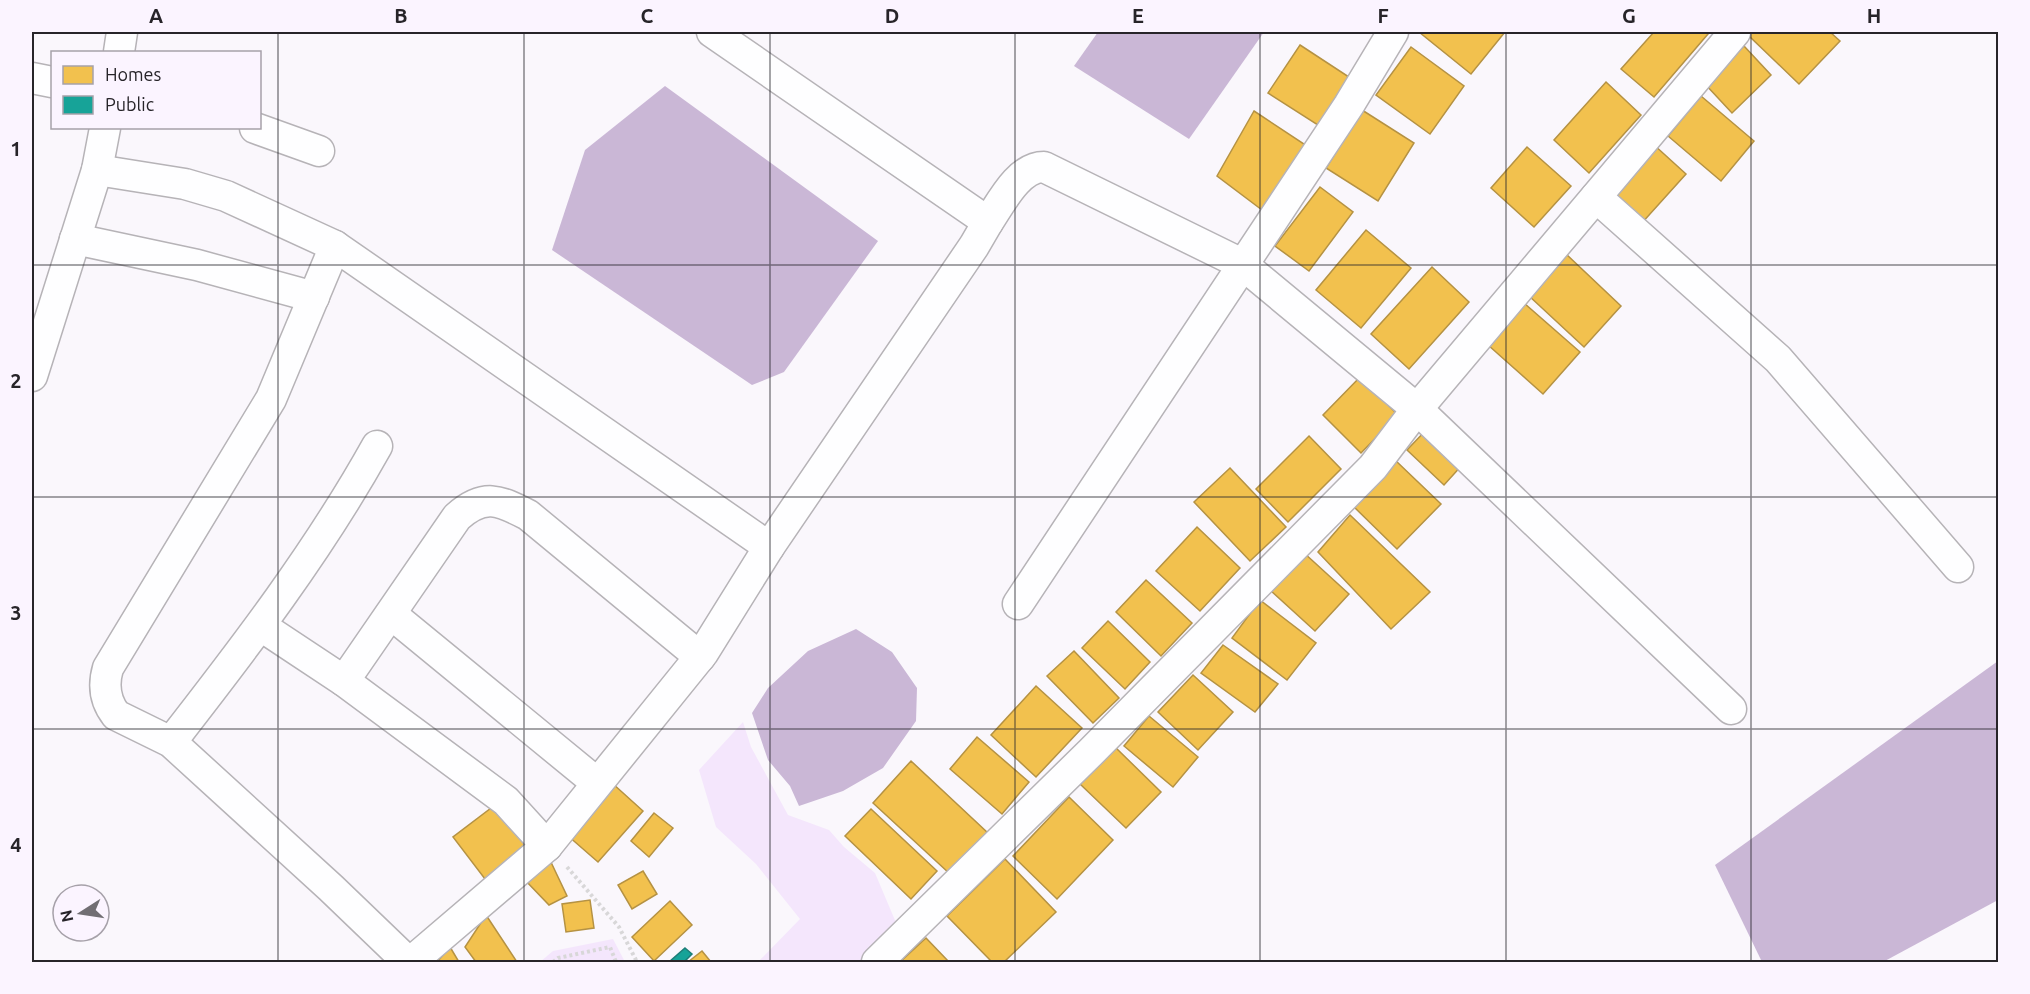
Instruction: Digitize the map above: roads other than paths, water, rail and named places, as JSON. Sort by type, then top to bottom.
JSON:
[{"type":"street","points":[[118,51],[122,32]]},
{"type":"street","points":[[712,32],[988,222]]},
{"type":"street","points":[[1018,604],[1349,105],[1393,32]]},
{"type":"street","points":[[877,963],[1091,752],[1373,467],[1417,409],[1735,32]]},
{"type":"street","points":[[32,78],[51,82]]},
{"type":"street","points":[[32,376],[42,312],[75,238],[97,170],[105,129]]},
{"type":"street","points":[[258,129],[319,151]]},
{"type":"street","points":[[335,246],[271,399],[108,668],[105,677],[106,696],[116,715],[171,742],[331,888],[409,963],[547,846],[700,657],[769,547],[974,246],[988,222],[1015,184],[1028,171],[1036,167],[1044,167],[1242,264],[1417,409],[1731,709]]},
{"type":"street","points":[[97,170],[185,184],[226,196],[335,246],[769,547]]},
{"type":"street","points":[[1596,197],[1778,359],[1958,567]]},
{"type":"street","points":[[75,238],[197,265],[314,297]]},
{"type":"street","points":[[171,742],[261,626],[349,496],[377,446]]},
{"type":"street","points":[[344,681],[457,517],[470,506],[490,500],[504,503],[528,515],[700,657]]},
{"type":"street","points":[[391,614],[597,783]]},
{"type":"street","points":[[261,626],[344,681],[506,801],[547,846]]}]
